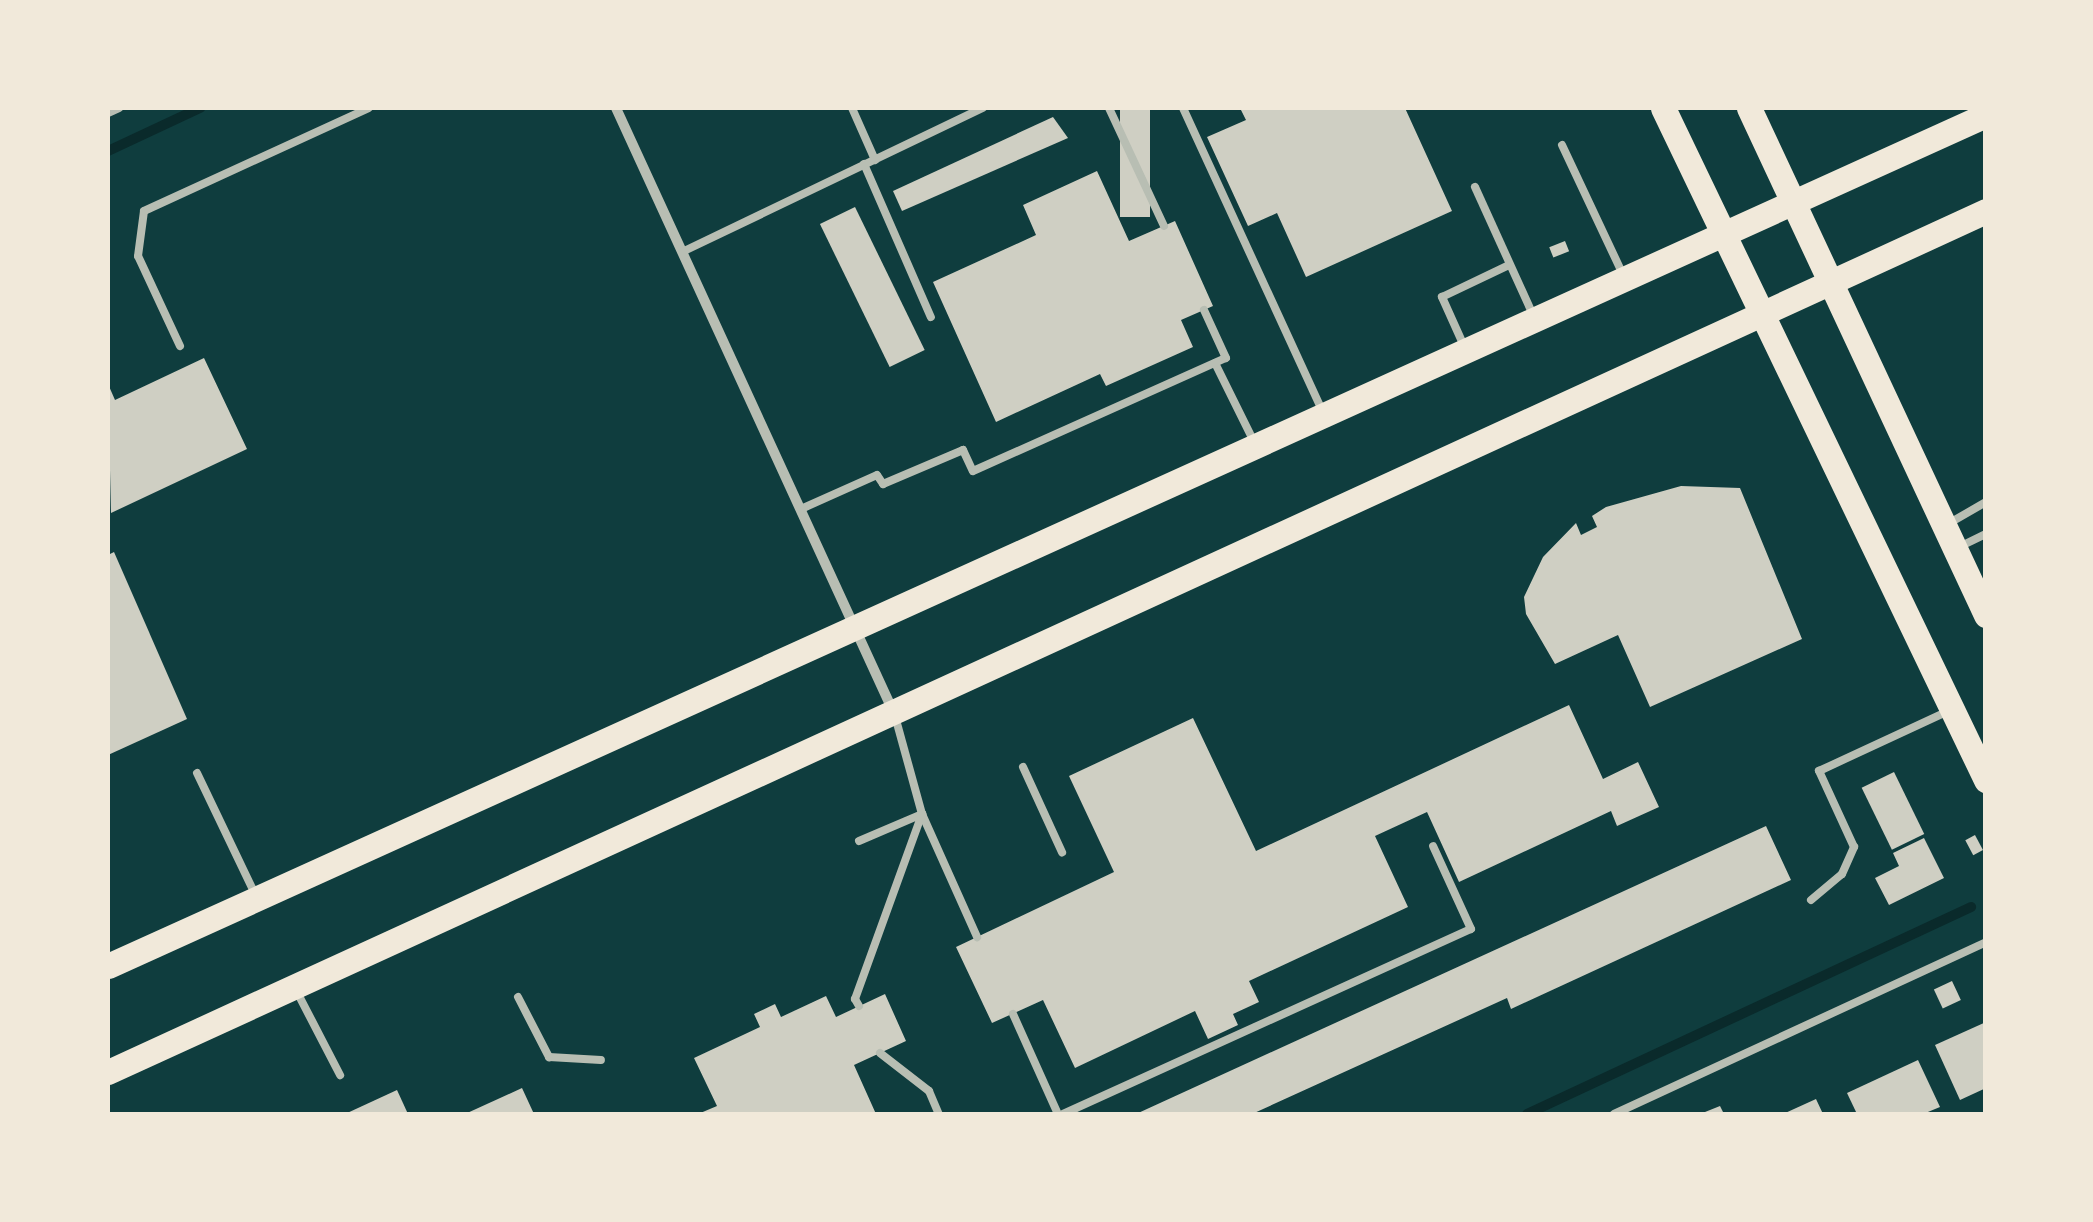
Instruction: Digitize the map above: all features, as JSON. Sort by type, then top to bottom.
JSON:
[{"type":"main road","points":[[1663,108],[1720,236],[1986,780]]},
{"type":"main road","points":[[1750,108],[1986,615]]},
{"type":"main road","points":[[108,966],[1986,115]]},
{"type":"main road","points":[[108,1072],[1986,211]]},
{"type":"street","points":[[616,108],[894,711]]},
{"type":"lane","points":[[108,113],[119,108]]},
{"type":"lane","points":[[180,346],[138,256],[144,210],[369,108]]},
{"type":"lane","points":[[852,108],[874,160]]},
{"type":"lane","points":[[682,252],[983,108]]},
{"type":"lane","points":[[1109,108],[1164,226]]},
{"type":"lane","points":[[1183,108],[1324,414]]},
{"type":"lane","points":[[1562,145],[1626,279]]},
{"type":"lane","points":[[864,164],[930,317]]},
{"type":"lane","points":[[1475,187],[1535,319]]},
{"type":"lane","points":[[1466,350],[1442,297],[1510,265]]},
{"type":"lane","points":[[801,509],[877,475],[883,484],[964,450],[973,471],[1226,358],[1204,310]]},
{"type":"lane","points":[[1215,363],[1256,445]]},
{"type":"lane","points":[[1950,537],[1986,502]]},
{"type":"lane","points":[[1950,537],[1986,534]]},
{"type":"lane","points":[[1811,900],[1842,874],[1854,847],[1819,771],[1952,710]]},
{"type":"lane","points":[[894,711],[922,814],[977,937]]},
{"type":"lane","points":[[1023,767],[1062,852]]},
{"type":"lane","points":[[197,773],[257,898]]},
{"type":"lane","points":[[858,841],[922,814]]},
{"type":"lane","points":[[859,1006],[855,999],[922,814]]},
{"type":"lane","points":[[1013,1014],[1061,1114],[1471,929],[1432,846]]},
{"type":"lane","points":[[1614,1114],[1986,942]]},
{"type":"lane","points":[[294,986],[340,1075]]},
{"type":"lane","points":[[518,996],[549,1057],[601,1060]]},
{"type":"lane","points":[[880,1053],[929,1091],[940,1114]]},
{"type":"building","points":[[1120,108],[1150,108],[1150,217],[1120,217]]},
{"type":"building","points":[[1240,108],[1405,108],[1452,211],[1306,277],[1277,213],[1248,226],[1207,137],[1246,120]]},
{"type":"building","points":[[1053,117],[1068,138],[902,211],[893,191]]},
{"type":"building","points":[[1097,171],[1129,241],[1175,221],[1213,306],[1181,320],[1193,347],[1106,386],[1100,374],[996,422],[933,282],[1036,235],[1023,205]]},
{"type":"building","points":[[855,207],[925,350],[890,367],[820,224]]},
{"type":"building","points":[[1565,241],[1569,251],[1553,258],[1549,247]]},
{"type":"building","points":[[204,358],[247,449],[111,513],[108,384],[115,400]]},
{"type":"building","points":[[1681,486],[1740,488],[1802,639],[1650,707],[1618,635],[1555,664],[1526,614],[1524,597],[1543,557],[1576,523],[1581,535],[1597,527],[1592,516],[1606,507]]},
{"type":"building","points":[[114,552],[187,719],[108,755],[108,555]]},
{"type":"building","points":[[1569,705],[1603,779],[1638,762],[1659,807],[1617,826],[1611,811],[1459,882],[1427,812],[1375,836],[1408,907],[1249,981],[1259,1002],[1233,1014],[1238,1025],[1208,1039],[1195,1011],[1075,1068],[1043,1000],[992,1023],[956,947],[1114,872],[1069,776],[1193,718],[1256,851]]},
{"type":"building","points":[[1894,772],[1924,834],[1892,850],[1862,788]]},
{"type":"building","points":[[1766,826],[1791,880],[1511,1009],[1507,998],[1252,1114],[1136,1114]]},
{"type":"building","points":[[1975,835],[1983,850],[1973,855],[1965,840]]},
{"type":"building","points":[[1924,838],[1944,878],[1889,905],[1875,878],[1899,866],[1893,853]]},
{"type":"building","points":[[1952,981],[1961,1000],[1943,1008],[1934,989]]},
{"type":"building","points":[[885,994],[906,1041],[854,1065],[876,1114],[698,1114],[717,1106],[694,1058],[760,1027],[754,1014],[775,1004],[781,1017],[826,996],[836,1017]]},
{"type":"building","points":[[1986,1022],[1986,1088],[1960,1100],[1935,1045]]},
{"type":"building","points":[[1918,1060],[1940,1107],[1923,1114],[1857,1114],[1847,1093]]},
{"type":"building","points":[[522,1088],[534,1114],[465,1114]]},
{"type":"building","points":[[397,1090],[408,1114],[345,1114]]},
{"type":"building","points":[[1816,1099],[1823,1114],[1783,1114]]},
{"type":"building","points":[[1720,1106],[1724,1114],[1700,1114]]},
{"type":"waterway","points":[[108,151],[200,108]]},
{"type":"waterway","points":[[1527,1114],[1971,907]]}]
